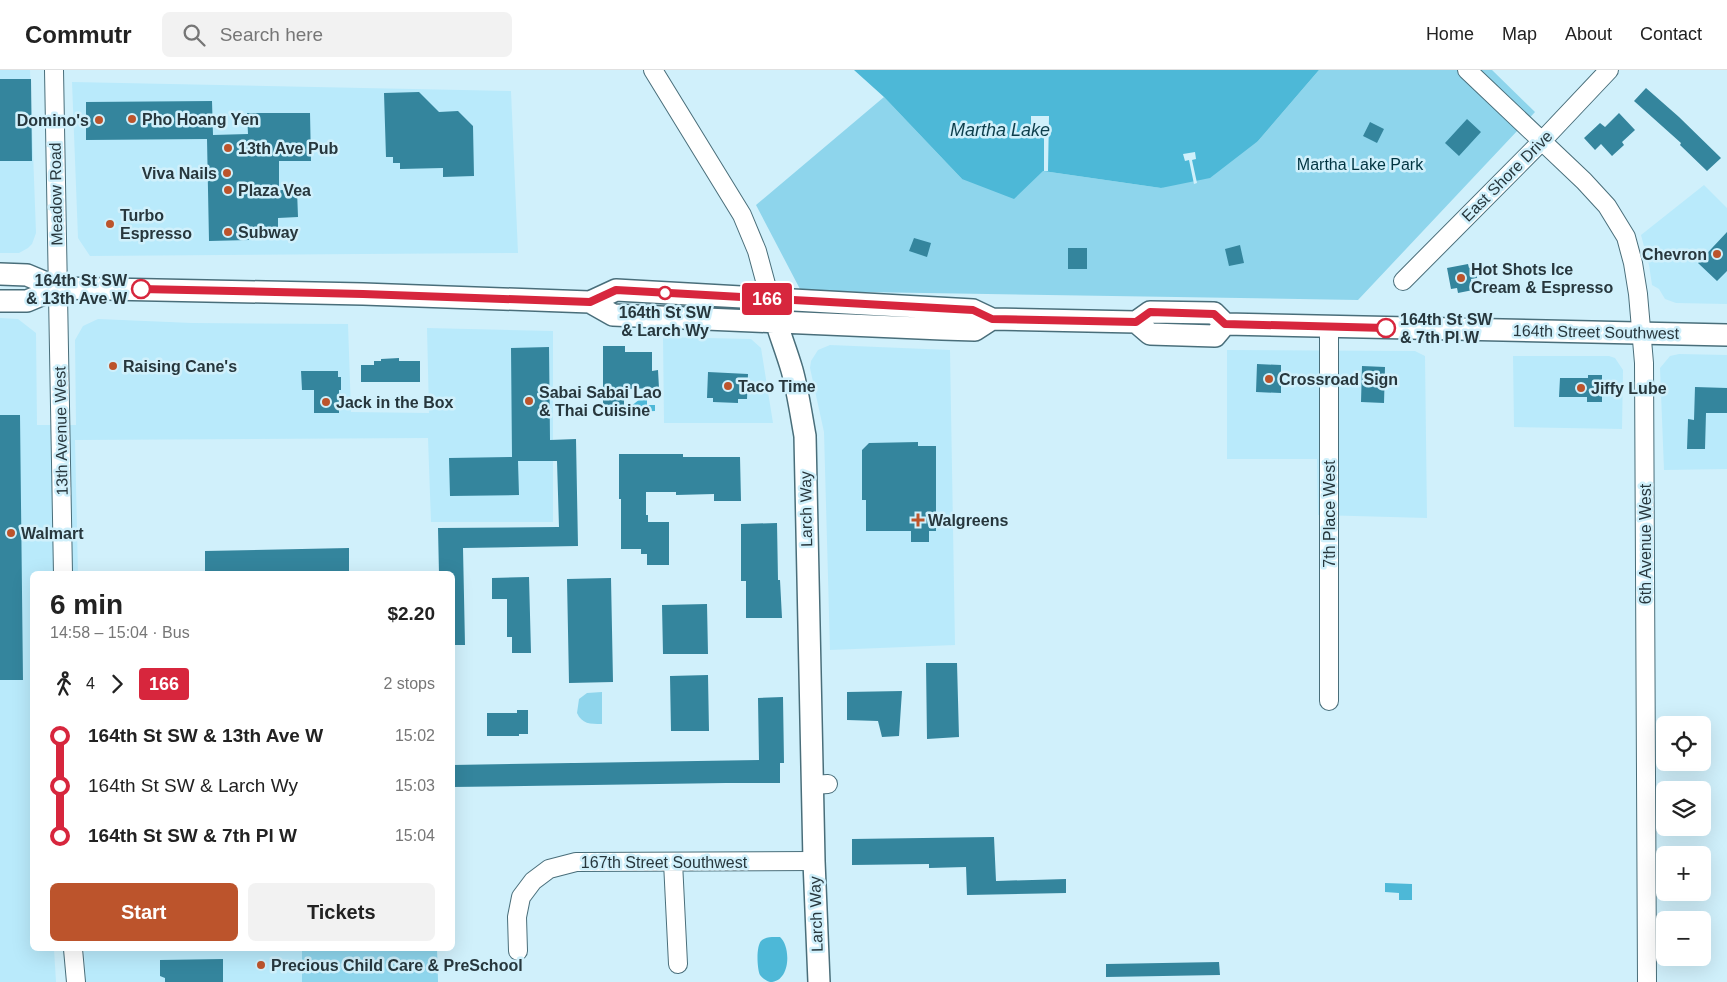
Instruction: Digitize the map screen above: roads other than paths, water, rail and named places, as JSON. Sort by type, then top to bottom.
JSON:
[{"type":"main road","name":"164th Street Southwest","points":[[0,274],[27,275],[58,288],[355,294],[590,302],[616,290],[973,310],[992,319],[1136,322],[1150,312],[1214,314],[1225,324],[1727,335]]},
{"type":"main road","name":"164th Street Southwest","points":[[0,301],[28,301],[58,288]]},
{"type":"main road","name":"Larch Way","points":[[770,299],[775,322],[792,369],[799,396],[804,436],[820,785],[814,861],[819,982]]},
{"type":"main road","name":"164th Street Southwest","points":[[590,302],[613,315],[775,322],[975,330],[992,319]]},
{"type":"street","name":"Meadow Road","points":[[54,70],[58,288]]},
{"type":"street","name":"Larch Way","points":[[653,70],[742,215],[760,258],[770,299]]},
{"type":"street","name":"6th Avenue West","points":[[1467,70],[1584,181],[1607,206],[1626,237],[1634,271],[1644,363],[1647,982]]},
{"type":"street","name":"East Shore Drive","points":[[1403,281],[1541,142],[1609,70]]},
{"type":"street","name":"13th Avenue West","points":[[58,288],[63,571]]},
{"type":"street","name":"7th Place West","points":[[1329,327],[1329,702]]},
{"type":"street","name":"167th Street Southwest","points":[[518,951],[517,917],[521,897],[533,881],[549,869],[576,862],[814,861]]},
{"type":"street","points":[[673,862],[678,964]]},
{"type":"street","points":[[74,951],[76,982]]},
{"type":"water","name":"Martha Lake","points":[[854,70],[1319,70],[1258,141],[1210,178],[1161,188],[1043,171],[1014,199],[962,179],[884,97]]},
{"type":"water","points":[[640,399],[647,399],[647,405],[655,405],[655,411],[629,412],[630,407]]},
{"type":"water","points":[[1385,883],[1412,884],[1412,900],[1399,900],[1399,893],[1385,892]]},
{"type":"water","points":[[772,937],[780,937],[784,942],[787,963],[782,976],[770,982],[760,975],[758,953],[761,941]]},
{"type":"place","name":"Pho Hoang Yen","points":[[132,119]]},
{"type":"place","name":"Domino's","points":[[99,120]]},
{"type":"place","name":"13th Ave Pub","points":[[228,148]]},
{"type":"place","name":"Viva Nails","points":[[227,173]]},
{"type":"place","name":"Plaza Vea","points":[[228,190]]},
{"type":"place","name":"Turbo Espresso","points":[[110,224]]},
{"type":"place","name":"Subway","points":[[228,232]]},
{"type":"place","name":"Chevron","points":[[1717,254]]},
{"type":"place","name":"Hot Shots Ice Cream & Espresso","points":[[1461,278]]},
{"type":"place","name":"164th St SW & 13th Ave W","points":[[141,289]]},
{"type":"place","name":"164th St SW & Larch Wy","points":[[665,293]]},
{"type":"place","name":"164th St SW & 7th Pl W","points":[[1386,328]]},
{"type":"place","name":"Raising Cane's","points":[[113,366]]},
{"type":"place","name":"Crossroad Sign","points":[[1269,379]]},
{"type":"place","name":"Taco Time","points":[[728,386]]},
{"type":"place","name":"Jiffy Lube","points":[[1581,388]]},
{"type":"place","name":"Sabai Sabai Lao & Thai Cuisine","points":[[529,401]]},
{"type":"place","name":"Jack in the Box","points":[[326,402]]},
{"type":"place","name":"Walgreens","points":[[918,520]]},
{"type":"place","name":"Walmart","points":[[11,533]]},
{"type":"place","name":"Precious Child Care & PreSchool","points":[[261,965]]},
{"type":"park label","name":"Martha Lake Park","points":[[1360,164]]}]
